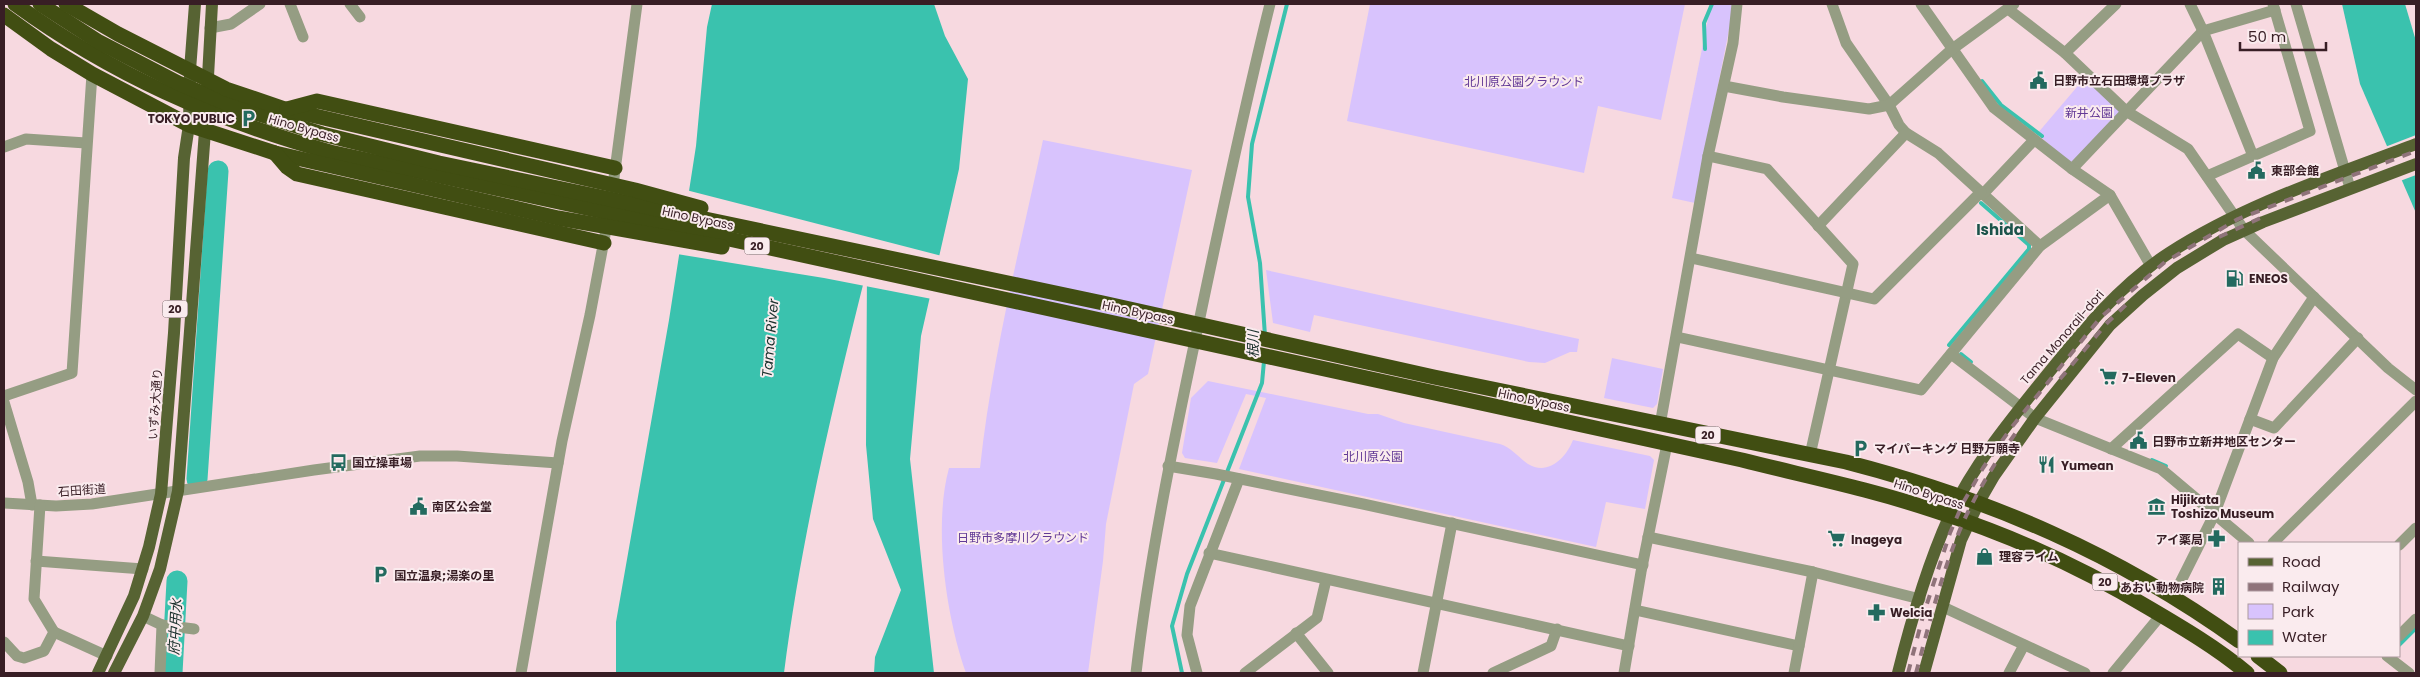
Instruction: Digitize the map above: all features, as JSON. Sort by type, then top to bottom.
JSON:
[{"type":"highway","name":"Hino Bypass","points":[[15,4],[96,58],[160,92],[209,113],[305,145],[380,164],[808,250],[1103,303],[1434,377],[1810,455],[1899,476],[1979,502],[2063,537],[2172,597],[2238,640]]},
{"type":"highway","name":"Hino Bypass","points":[[40,4],[100,42],[154,71],[202,93],[322,134],[439,163],[621,200],[808,250],[1864,490],[1950,516],[2087,573],[2194,634],[2247,673]]},
{"type":"highway","points":[[66,4],[118,34],[226,89],[285,109],[635,190],[808,250]]},
{"type":"highway","points":[[4,15],[51,49],[92,74],[189,126],[275,153],[558,218],[695,244],[808,250]]},
{"type":"highway","points":[[285,109],[317,101],[615,168]]},
{"type":"highway","points":[[275,153],[287,167],[297,174],[604,243]]},
{"type":"highway","points":[[2259,657],[2280,673]]},
{"type":"main road","name":"20","points":[[189,126],[190,70],[195,4]]},
{"type":"main road","name":"20","points":[[114,673],[143,616],[168,546],[178,491],[205,130],[212,4]]},
{"type":"main road","name":"いずみ大通り","points":[[98,673],[108,656],[143,569],[161,494],[182,188],[189,126]]},
{"type":"main road","name":"Tama Monorail-dori","points":[[1898,673],[1939,541],[1960,495],[2019,408],[2098,314],[2151,266],[2188,241],[2233,216],[2416,144]]},
{"type":"main road","points":[[1924,673],[1961,540],[1979,502],[1994,476],[2034,418],[2110,325],[2143,295],[2195,257],[2244,230],[2416,164]]},
{"type":"street","points":[[210,28],[231,24],[260,4]]},
{"type":"street","points":[[290,4],[303,38]]},
{"type":"street","points":[[350,4],[360,17]]},
{"type":"street","points":[[521,673],[558,463],[604,243],[637,4]]},
{"type":"street","points":[[1136,673],[1145,600],[1168,466],[1225,194],[1270,4]]},
{"type":"street","points":[[1660,425],[1708,156],[1733,43],[1737,4]]},
{"type":"street","points":[[1832,4],[1846,44],[1889,105],[1899,125],[1906,133],[1938,153],[2040,246]]},
{"type":"street","points":[[1921,4],[1951,50],[1994,108],[2110,196],[2151,266]]},
{"type":"street","points":[[2066,53],[2116,4]]},
{"type":"street","points":[[2190,4],[2203,31],[2253,156]]},
{"type":"street","points":[[2296,4],[2353,187]]},
{"type":"street","points":[[1724,86],[1783,97],[1869,108],[1889,105],[1951,50],[2011,6],[2066,53],[2126,111],[2188,149],[2244,230],[2388,368],[2416,390]]},
{"type":"street","points":[[2072,169],[2203,31],[2274,7],[2310,131],[2207,176]]},
{"type":"street","points":[[4,396],[72,373],[92,74]]},
{"type":"street","points":[[1818,226],[1906,133]]},
{"type":"street","points":[[4,147],[26,139],[86,142]]},
{"type":"street","points":[[1691,258],[1874,299],[2034,140]]},
{"type":"street","points":[[1708,156],[1767,169],[1853,264],[1810,455]]},
{"type":"street","points":[[1677,337],[1921,390],[2040,246],[2110,196]]},
{"type":"street","points":[[2172,597],[2214,515],[2273,358],[2314,297]]},
{"type":"street","points":[[2111,449],[2238,334],[2273,358]]},
{"type":"street","points":[[2250,419],[2274,428],[2358,338]]},
{"type":"street","points":[[1951,354],[2034,418],[2161,469],[2248,542]]},
{"type":"street","points":[[2275,542],[2416,401]]},
{"type":"street","points":[[4,402],[36,505],[34,599],[54,632],[108,656]]},
{"type":"street","points":[[1624,673],[1667,444]]},
{"type":"street","name":"石田街道","points":[[4,503],[36,505],[92,504],[420,456],[457,456],[558,463]]},
{"type":"street","points":[[1168,466],[1236,478],[1643,565]]},
{"type":"street","points":[[1197,673],[1189,648],[1188,615],[1194,592],[1236,478]]},
{"type":"street","points":[[1423,673],[1452,524]]},
{"type":"street","points":[[2400,543],[2416,528]]},
{"type":"street","points":[[1648,538],[1812,572],[1920,599]]},
{"type":"street","points":[[1209,554],[1629,646]]},
{"type":"street","points":[[36,561],[143,569]]},
{"type":"street","points":[[1794,673],[1812,572]]},
{"type":"street","points":[[1245,673],[1317,618],[1326,580]]},
{"type":"street","points":[[1943,607],[2085,673]]},
{"type":"street","points":[[1635,610],[1799,646]]},
{"type":"street","points":[[2113,673],[2161,614]]},
{"type":"street","points":[[143,616],[165,626],[191,629]]},
{"type":"street","points":[[2400,635],[2416,619]]},
{"type":"street","points":[[160,673],[165,626]]},
{"type":"street","points":[[1493,673],[1551,646],[1557,629]]},
{"type":"street","points":[[4,642],[18,656],[24,658],[44,651],[54,632]]},
{"type":"street","points":[[1296,633],[1328,673]]},
{"type":"street","points":[[2009,673],[2024,645]]},
{"type":"street","points":[[2388,657],[2409,673]]},
{"type":"street","points":[[1519,662],[1525,673]]},
{"type":"green space","name":"北川原公園グラウンド","points":[[1370,4],[1685,4],[1661,120],[1598,106],[1584,173],[1347,121]]},
{"type":"green space","points":[[1711,4],[1734,4],[1695,203],[1672,198]]},
{"type":"green space","name":"新井公園","points":[[2088,74],[2126,111],[2072,164],[2037,134]]},
{"type":"green space","name":"日野市多摩川グラウンド","points":[[1043,140],[1192,170],[1148,374],[1134,384],[1106,524],[1088,673],[966,673],[953,625],[944,571],[942,516],[944,491],[949,468],[980,468],[999,344]]},
{"type":"green space","points":[[1266,270],[1579,339],[1577,352],[1570,352],[1545,363],[1529,362],[1314,315],[1310,332],[1273,323]]},
{"type":"green space","points":[[1612,358],[1663,369],[1657,404],[1653,408],[1604,398]]},
{"type":"green space","name":"北川原公園","points":[[1208,381],[1368,414],[1378,414],[1404,423],[1500,444],[1535,467],[1549,466],[1561,459],[1573,440],[1650,456],[1654,460],[1645,509],[1606,502],[1596,547],[1239,469],[1266,398],[1246,394],[1217,463],[1185,458],[1182,453],[1191,398]]},
{"type":"water","name":"Tama River","points":[[712,4],[934,4],[945,36],[968,79],[959,169],[921,336],[910,459],[934,673],[874,673],[875,657],[901,590],[873,519],[866,445],[867,269],[842,369],[809,521],[784,673],[616,673],[616,622],[669,320],[696,146],[707,27]]},
{"type":"water","points":[[2342,4],[2405,4],[2416,41],[2416,213],[2360,84]]},
{"type":"pier","points":[[2416,135],[2416,175],[2400,181],[2385,147]]},
{"type":"pier","points":[[686,190],[942,256],[932,299],[824,278],[677,254]]},
{"type":"waterway","name":"根川","points":[[1265,336],[1260,263],[1248,197],[1252,144],[1287,4]]},
{"type":"waterway","points":[[1705,49],[1704,23],[1712,4]]},
{"type":"waterway","points":[[1982,81],[2001,105],[2042,136]]},
{"type":"waterway","points":[[197,479],[218,171]]},
{"type":"waterway","points":[[1949,345],[2029,249],[2029,245],[1981,203]]},
{"type":"waterway","points":[[1961,354],[1971,362]]},
{"type":"waterway","name":"根川","points":[[1182,673],[1172,626],[1187,574],[1262,383],[1264,361]]},
{"type":"waterway","points":[[2152,460],[2166,466]]},
{"type":"waterway","name":"府中用水","points":[[172,673],[177,581]]},
{"type":"waterway","points":[[2400,644],[2416,628]]},
{"type":"railway","points":[[1908,673],[1923,616],[1950,533],[1963,503],[1983,468],[2011,428],[2101,317],[2165,262],[2238,219],[2416,151]]},
{"type":"railway","points":[[2219,237],[2267,215]]},
{"type":"railway","points":[[2060,379],[2107,323],[2132,299]]},
{"type":"railway","points":[[1916,673],[1939,588],[1962,525],[1998,458],[2017,431]]},
{"type":"place","name":"日野市立石田環境プラザ","points":[[2039,80]]},
{"type":"place","name":"TOKYO PUBLIC","points":[[249,118]]},
{"type":"place","name":"東部会館","points":[[2257,170]]},
{"type":"place","name":"ENEOS","points":[[2235,278]]},
{"type":"place","name":"7-Eleven","points":[[2108,377]]},
{"type":"place","name":"日野市立新井地区センター","points":[[2138,441]]},
{"type":"place","name":"マイパーキング 日野万願寺","points":[[1860,448]]},
{"type":"place","name":"国立操車場","points":[[338,462]]},
{"type":"place","name":"Yumean","points":[[2047,465]]},
{"type":"place","name":"南区公会堂","points":[[418,506]]},
{"type":"place","name":"Hijikata Toshizo Museum","points":[[2157,506]]},
{"type":"place","name":"Inageya","points":[[1837,539]]},
{"type":"place","name":"アイ薬局","points":[[2217,539]]},
{"type":"place","name":"理容ライム","points":[[1985,556]]},
{"type":"place","name":"国立温泉;湯楽の里","points":[[380,575]]},
{"type":"place","name":"あおい動物病院","points":[[2218,587]]},
{"type":"place","name":"Welcia","points":[[1876,612]]},
{"type":"district","name":"Ishida","points":[[2000,229]]}]
